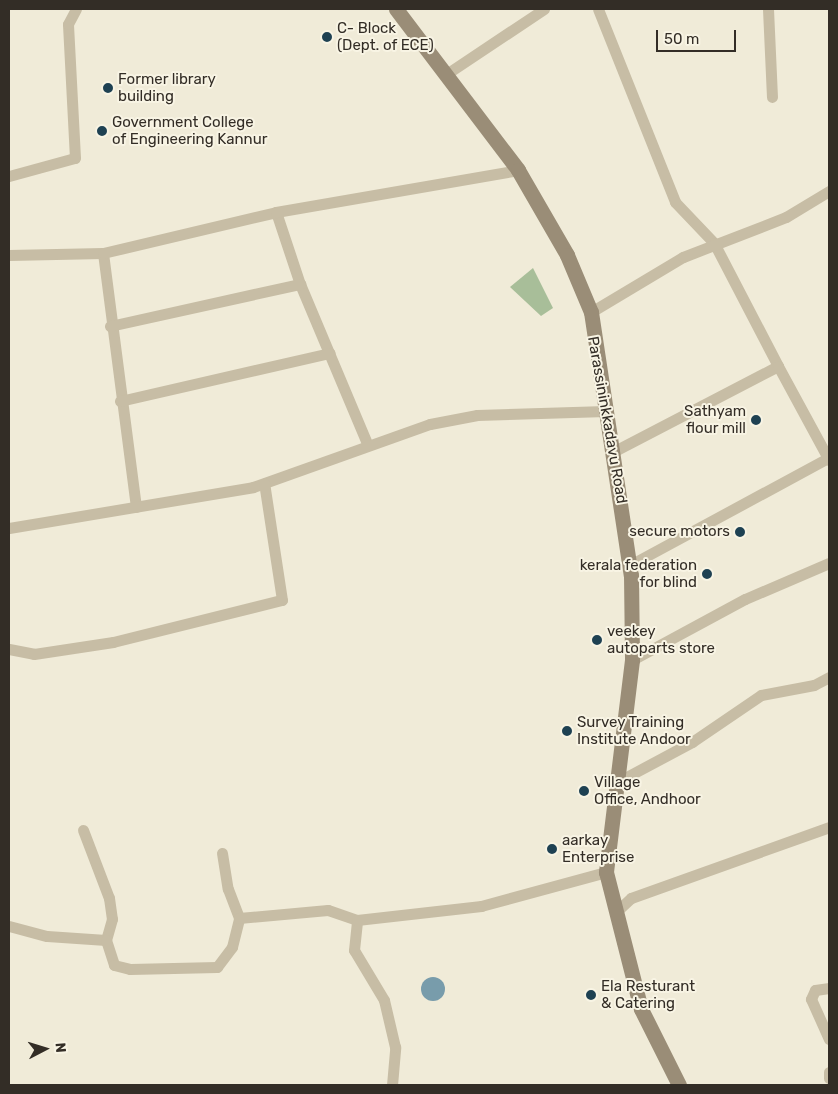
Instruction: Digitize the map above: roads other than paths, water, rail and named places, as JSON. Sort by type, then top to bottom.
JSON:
[{"type":"main road","name":"Parassininkkadavu Road","points":[[396,9],[518,170],[567,255],[591,312],[606,411],[615,450],[630,565],[632,660],[619,781],[606,872],[641,1009],[679,1085]]},
{"type":"street","points":[[9,176],[75,158],[68,24],[76,9]]},
{"type":"street","points":[[445,75],[544,9]]},
{"type":"street","points":[[598,9],[675,202],[714,243],[829,459],[630,565]]},
{"type":"street","points":[[768,9],[772,97]]},
{"type":"street","points":[[9,255],[103,253],[276,212],[518,170]]},
{"type":"street","points":[[591,312],[714,243],[786,217],[829,190]]},
{"type":"street","points":[[276,212],[300,284],[367,443]]},
{"type":"street","points":[[103,253],[110,326],[136,506]]},
{"type":"street","points":[[110,326],[300,284]]},
{"type":"street","points":[[120,401],[330,353]]},
{"type":"street","points":[[615,450],[778,366]]},
{"type":"street","points":[[9,528],[264,483],[367,443],[477,415],[606,411]]},
{"type":"street","points":[[9,649],[34,654],[105,644],[282,600],[264,483]]},
{"type":"street","points":[[632,660],[745,598],[829,563]]},
{"type":"street","points":[[619,781],[699,738],[761,695],[814,685],[829,677]]},
{"type":"street","points":[[617,911],[632,898],[829,827]]},
{"type":"street","points":[[83,830],[109,898],[112,919],[106,940],[114,964],[130,969],[217,967],[232,947],[239,918],[228,890],[222,852]]},
{"type":"street","points":[[239,918],[328,910],[357,920],[481,906],[606,872]]},
{"type":"street","points":[[357,920],[354,950],[384,1000],[394,1047],[392,1085]]},
{"type":"street","points":[[9,926],[47,936],[106,940]]},
{"type":"street","points":[[829,988],[815,990],[811,999],[829,1039]]},
{"type":"street","points":[[829,1072],[829,1078]]},
{"type":"water","points":[[433,977],[441,981],[445,989],[441,997],[433,1001],[425,997],[421,989],[425,981]]},
{"type":"place","name":"C- Block (Dept. of ECE)","points":[[327,37]]},
{"type":"place","name":"Former library building","points":[[108,88]]},
{"type":"place","name":"Government College of Engineering Kannur","points":[[102,131]]},
{"type":"place","name":"Sathyam flour mill","points":[[756,420]]},
{"type":"place","name":"secure motors","points":[[740,532]]},
{"type":"place","name":"kerala federation for blind","points":[[707,574]]},
{"type":"place","name":"veekey autoparts store","points":[[597,640]]},
{"type":"place","name":"Survey Training Institute Andoor","points":[[567,731]]},
{"type":"place","name":"Village Office, Andhoor","points":[[584,791]]},
{"type":"place","name":"aarkay Enterprise","points":[[552,849]]},
{"type":"place","name":"Ela Resturant & Catering","points":[[591,995]]}]
